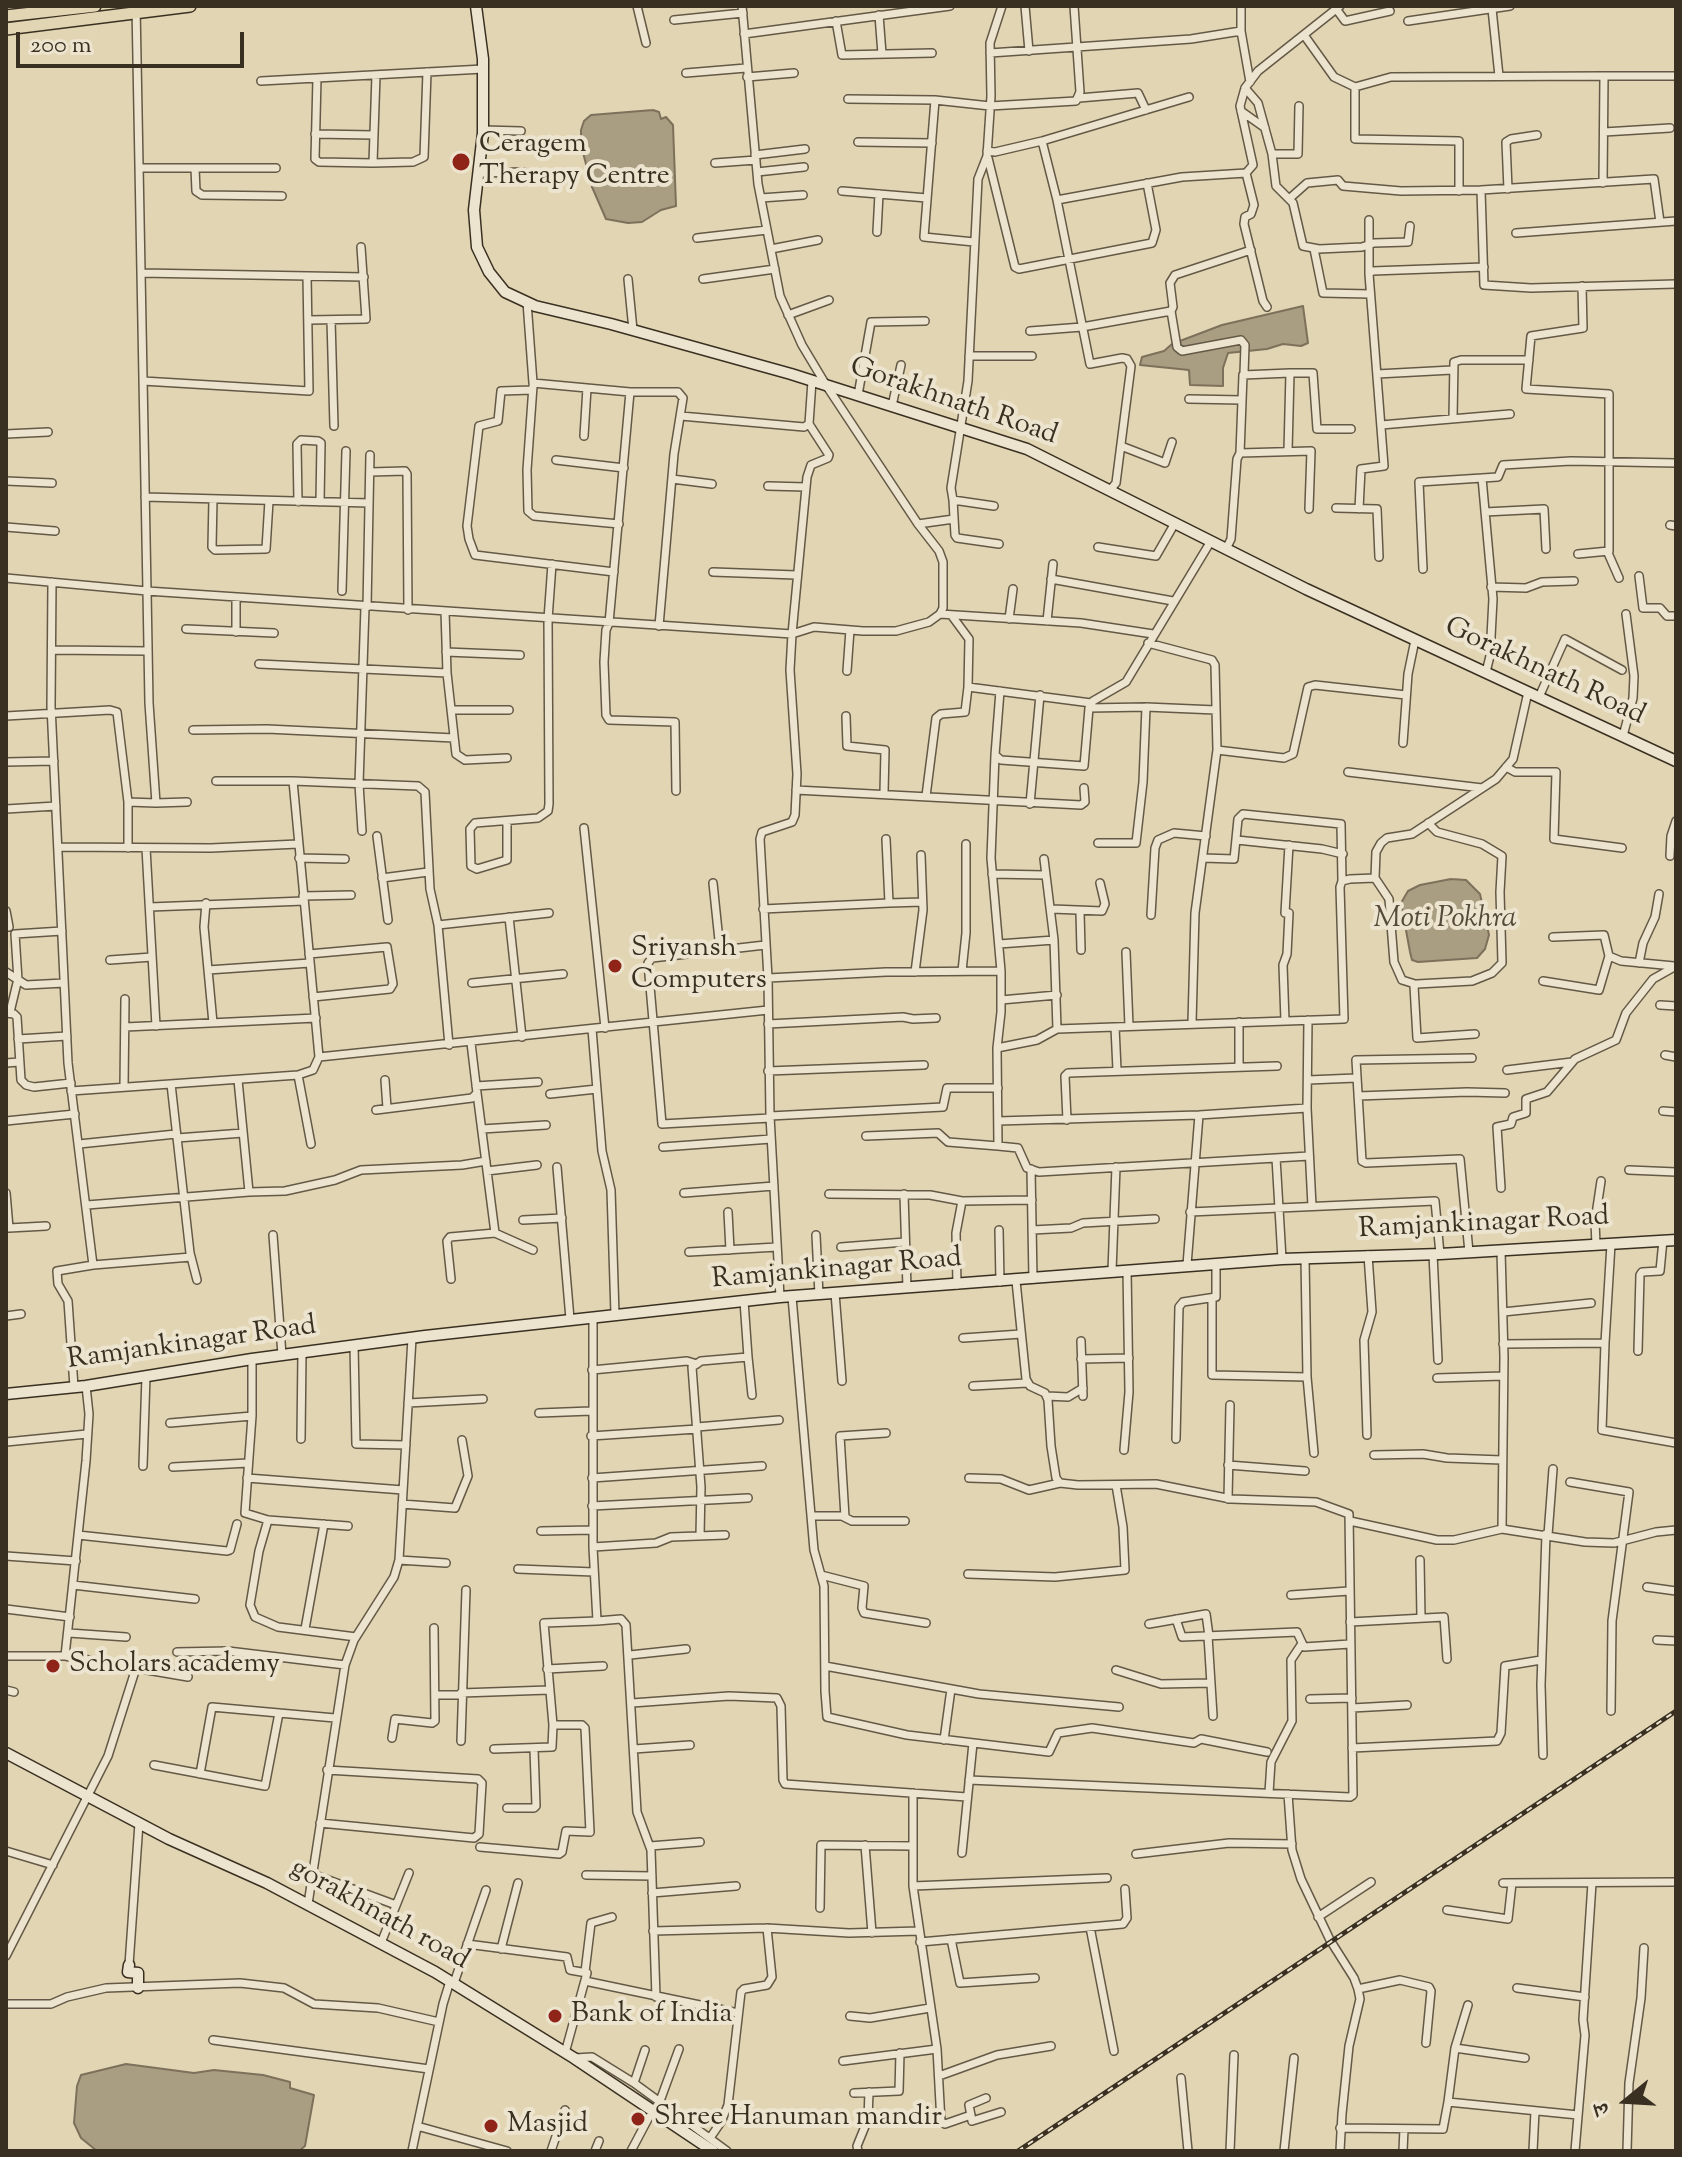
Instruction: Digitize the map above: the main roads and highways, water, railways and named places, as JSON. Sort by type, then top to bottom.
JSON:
[{"type":"main road","points":[[6,16],[29,10],[95,6]]},
{"type":"main road","points":[[6,29],[136,10],[190,6]]},
{"type":"water","points":[[653,110],[673,125],[676,206],[661,210],[642,222],[606,219],[592,187],[581,145],[584,121],[591,115]]},
{"type":"water","points":[[1303,306],[1308,343],[1228,353],[1223,368],[1223,386],[1190,385],[1189,370],[1140,365],[1142,357],[1164,351],[1172,344],[1222,325]]},
{"type":"water","name":"Moti Pokhra","points":[[1451,879],[1466,880],[1480,894],[1489,935],[1485,949],[1477,958],[1412,960],[1401,903],[1408,891],[1420,885]]},
{"type":"water","points":[[126,2064],[194,2073],[214,2070],[263,2075],[290,2082],[290,2088],[314,2095],[305,2146],[299,2151],[97,2151],[81,2138],[74,2123],[77,2086],[81,2075]]},
{"type":"railway","points":[[1018,2151],[1676,1711]]},
{"type":"place","name":"Ceragem Therapy Centre","points":[[461,162]]},
{"type":"place","name":"Sriyansh Computers","points":[[615,966]]},
{"type":"place","name":"Scholars academy","points":[[53,1666]]},
{"type":"place","name":"Bank of India","points":[[555,2016]]},
{"type":"place","name":"Shree Hanuman mandir","points":[[638,2119]]},
{"type":"place","name":"Masjid","points":[[491,2126]]}]
